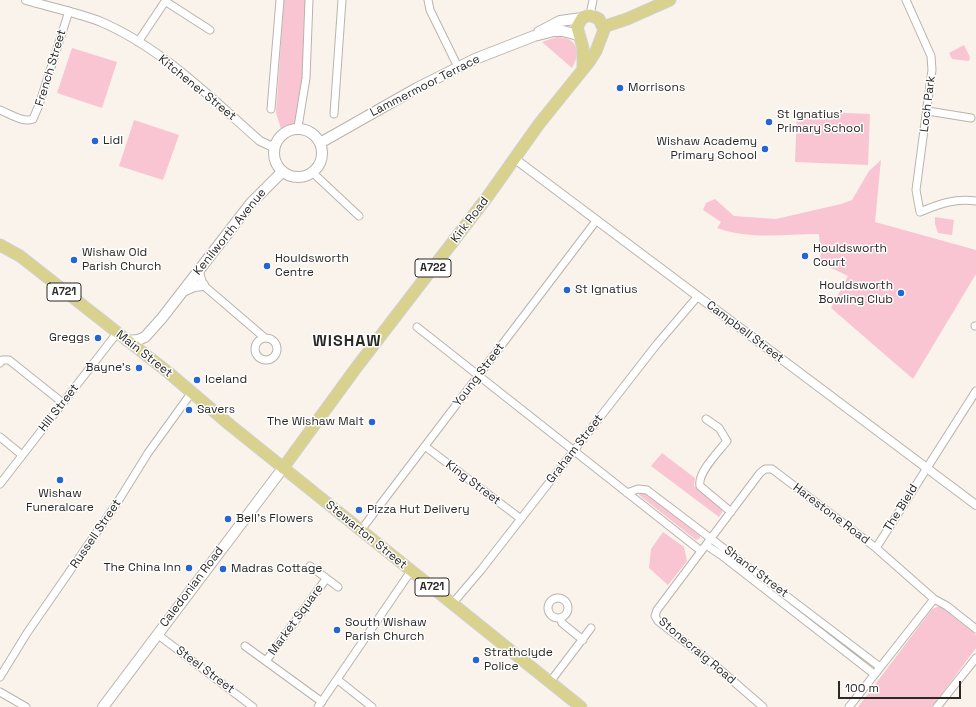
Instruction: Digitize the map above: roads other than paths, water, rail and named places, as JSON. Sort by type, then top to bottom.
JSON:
[{"type":"main road","points":[[580,37],[590,43],[594,42],[602,32],[670,0]]},
{"type":"main road","points":[[583,68],[584,48],[577,27],[586,17],[599,19],[602,32]]},
{"type":"main road","name":"Lammermoor Terrace","points":[[534,36],[551,24],[586,17]]},
{"type":"main road","name":"Lammermoor Terrace","points":[[320,143],[403,96],[458,68],[534,36],[554,31],[563,31],[580,37]]},
{"type":"main road","name":"Kirk Road","points":[[283,468],[356,368],[422,283],[596,51],[602,32]]},
{"type":"main road","points":[[293,130],[308,132],[320,143],[322,150],[322,158],[318,166],[313,173],[303,177],[292,177],[282,172],[277,165],[274,156],[275,148],[282,135],[293,130]]},
{"type":"main road","name":"Kenilworth Avenue","points":[[127,341],[138,340],[145,337],[162,318],[252,203],[282,172]]},
{"type":"main road","name":"Main Street","points":[[0,245],[20,256],[192,392],[283,468]]},
{"type":"main road","name":"Kenilworth Avenue","points":[[180,294],[186,288],[203,285]]},
{"type":"main road","name":"Stewarton Street","points":[[283,468],[581,707]]},
{"type":"main road","name":"Caledonian Road","points":[[102,707],[283,468]]},
{"type":"street","name":"Kitchener Street","points":[[26,0],[69,11],[99,22],[138,42],[170,64],[260,141],[275,148]]},
{"type":"street","points":[[271,109],[280,0]]},
{"type":"street","points":[[293,130],[298,127],[306,78],[309,0]]},
{"type":"street","points":[[334,114],[342,0]]},
{"type":"street","points":[[428,0],[430,10],[458,68]]},
{"type":"street","points":[[586,17],[593,0]]},
{"type":"street","name":"Loch Park","points":[[906,0],[931,56],[932,70],[928,111],[916,190],[920,212],[938,204],[959,200],[976,201]]},
{"type":"street","points":[[138,42],[165,1],[210,30]]},
{"type":"street","name":"French Street","points":[[0,110],[29,121],[33,119],[37,113],[69,11]]},
{"type":"street","points":[[928,111],[971,118]]},
{"type":"street","name":"Campbell Street","points":[[515,159],[976,505]]},
{"type":"street","points":[[313,173],[358,216]]},
{"type":"street","name":"Young Street","points":[[361,530],[426,447],[477,376],[596,220]]},
{"type":"street","points":[[201,268],[200,274],[203,285],[265,338]]},
{"type":"street","name":"Graham Street","points":[[453,603],[521,519],[656,344],[698,296]]},
{"type":"street","points":[[417,327],[477,376],[575,450],[701,552]]},
{"type":"street","name":"Hill Street","points":[[0,484],[117,333]]},
{"type":"street","points":[[0,363],[2,360],[9,360],[63,403]]},
{"type":"street","name":"The Bield","points":[[876,548],[976,390]]},
{"type":"street","name":"Russell Street","points":[[0,677],[27,633],[117,503],[148,453],[192,392]]},
{"type":"street","points":[[706,419],[719,428],[727,441],[702,474],[699,482],[700,486],[731,512]]},
{"type":"street","points":[[0,437],[22,455]]},
{"type":"street","name":"King Street","points":[[426,447],[521,519]]},
{"type":"street","name":"Harestone Road","points":[[701,552],[760,473],[766,469],[772,469],[876,548],[934,599],[947,606],[976,629]]},
{"type":"street","name":"Shand Street","points":[[628,493],[638,489],[647,490],[880,667]]},
{"type":"street","name":"Shand Street","points":[[706,545],[721,555],[874,674]]},
{"type":"street","name":"Stonecraig Road","points":[[701,552],[657,610],[655,616],[658,621],[717,667],[763,707]]},
{"type":"street","name":"Market Square","points":[[310,566],[338,587]]},
{"type":"street","points":[[320,704],[338,680],[411,571]]},
{"type":"street","name":"Market Square","points":[[266,661],[326,579]]},
{"type":"street","points":[[849,707],[934,599]]},
{"type":"street","points":[[560,618],[562,623],[583,640]]},
{"type":"street","points":[[550,682],[591,628]]},
{"type":"street","name":"Steel Street","points":[[157,634],[253,707]]},
{"type":"street","name":"Market Square","points":[[245,646],[320,704]]},
{"type":"street","points":[[937,707],[976,658]]},
{"type":"street","points":[[338,680],[372,707]]},
{"type":"street","points":[[0,692],[26,707]]},
{"type":"place","name":"Morrisons","points":[[620,88]]},
{"type":"place","name":"St Ignatius' Primary School","points":[[769,122]]},
{"type":"place","name":"Lidl","points":[[95,141]]},
{"type":"place","name":"Wishaw Academy Primary School","points":[[765,149]]},
{"type":"place","name":"Houldsworth Court","points":[[805,256]]},
{"type":"place","name":"Wishaw Old Parish Church","points":[[74,260]]},
{"type":"place","name":"Houldsworth Centre","points":[[267,266]]},
{"type":"place","name":"St Ignatius","points":[[567,290]]},
{"type":"place","name":"Houldsworth Bowling Club","points":[[901,293]]},
{"type":"place","name":"Greggs","points":[[98,338]]},
{"type":"place","name":"Bayne's","points":[[139,368]]},
{"type":"place","name":"Iceland","points":[[197,380]]},
{"type":"place","name":"Savers","points":[[189,410]]},
{"type":"place","name":"The Wishaw Malt","points":[[372,422]]},
{"type":"place","name":"Wishaw Funeralcare","points":[[60,480]]},
{"type":"place","name":"Pizza Hut Delivery","points":[[359,510]]},
{"type":"place","name":"Bell's Flowers","points":[[228,519]]},
{"type":"place","name":"The China Inn","points":[[189,568]]},
{"type":"place","name":"Madras Cottage","points":[[223,569]]},
{"type":"place","name":"South Wishaw Parish Church","points":[[337,630]]},
{"type":"place","name":"Strathclyde Police","points":[[476,660]]},
{"type":"district","name":"WISHAW","points":[[347,342]]}]
